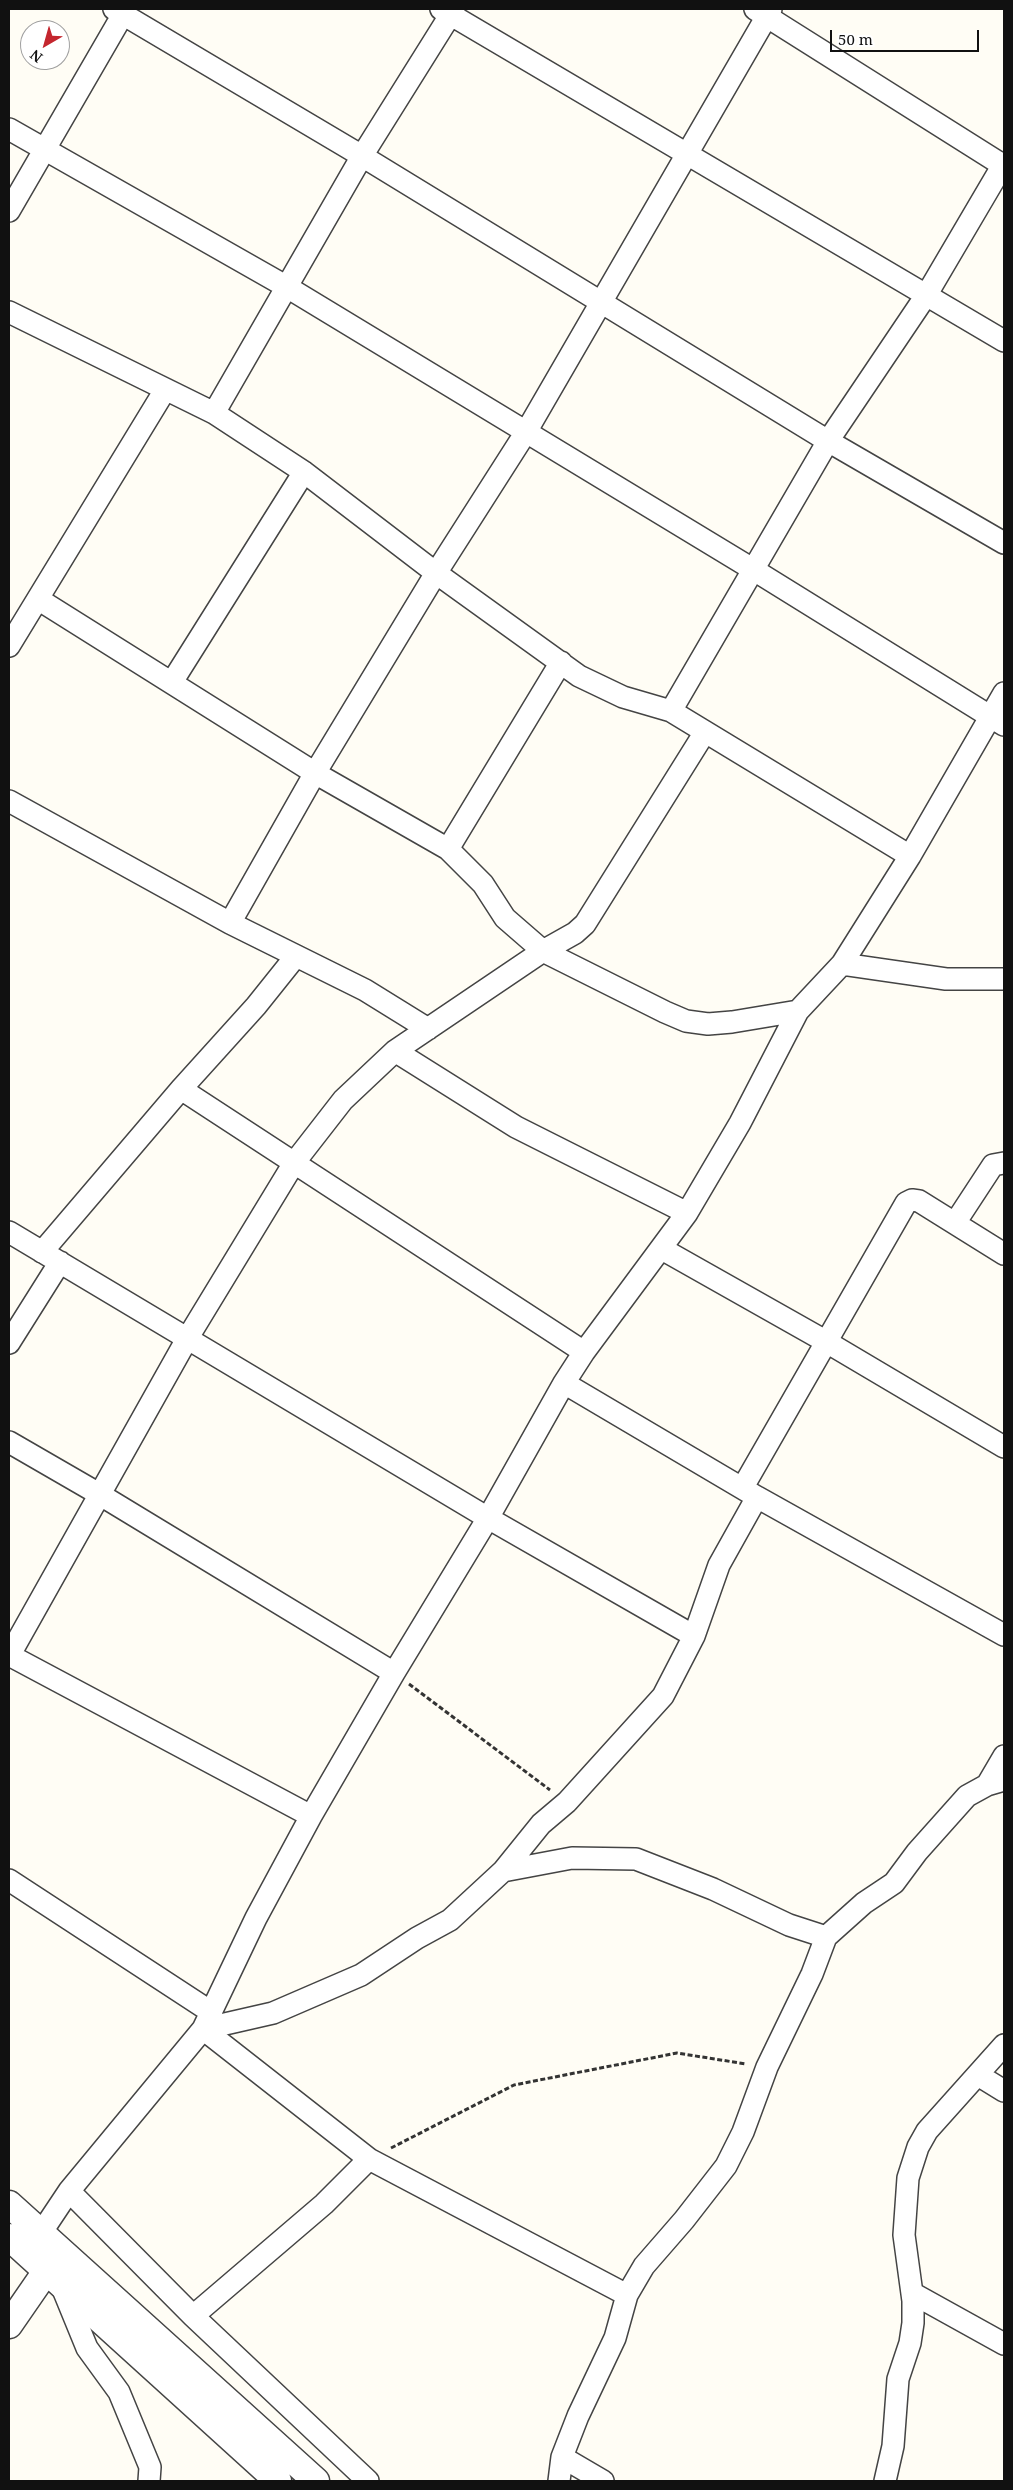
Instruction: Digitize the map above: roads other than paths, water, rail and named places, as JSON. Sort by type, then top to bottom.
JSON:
[{"type":"street","points":[[9,211],[121,10],[362,156],[600,304],[828,441],[1004,543]]},
{"type":"street","points":[[214,413],[448,11],[1004,341]]},
{"type":"street","points":[[230,923],[315,773],[436,573],[526,432],[687,154],[764,11],[1004,165],[927,294],[828,441],[671,711]]},
{"type":"street","points":[[9,129],[287,287],[754,570],[997,721]]},
{"type":"street","points":[[9,312],[214,413],[304,472],[436,573],[579,676],[615,694],[671,711],[910,856]]},
{"type":"street","points":[[9,646],[15,623],[38,599],[165,390]]},
{"type":"street","points":[[172,682],[304,472]]},
{"type":"street","points":[[38,599],[315,773],[448,849],[483,884],[505,918],[543,951],[665,1012],[686,1020],[708,1024],[798,1011]]},
{"type":"street","points":[[448,849],[560,662]]},
{"type":"street","points":[[26,2241],[196,2040],[256,1918],[311,1816],[394,1673],[488,1518],[564,1383],[584,1352],[687,1213],[740,1123],[798,1011],[842,964],[997,721],[1004,692]]},
{"type":"street","points":[[311,1816],[9,1655],[187,1339],[294,1163],[343,1100],[395,1051],[543,951],[575,933],[589,918],[705,732]]},
{"type":"street","points":[[9,801],[230,923],[366,990],[428,1028]]},
{"type":"street","points":[[9,1343],[51,1257],[181,1089],[256,1006],[296,956]]},
{"type":"street","points":[[842,964],[946,979],[1004,979]]},
{"type":"street","points":[[395,1051],[516,1127],[687,1213]]},
{"type":"street","points":[[181,1089],[584,1352]]},
{"type":"street","points":[[955,1223],[993,1165],[1004,1163]]},
{"type":"street","points":[[207,2021],[273,2014],[361,1975],[417,1938],[450,1920],[503,1871],[541,1824],[567,1802],[663,1696],[694,1636],[719,1565],[750,1492],[825,1341],[906,1203],[912,1200],[919,1201],[1004,1254]]},
{"type":"street","points":[[9,1232],[488,1518],[694,1636]]},
{"type":"street","points":[[662,1249],[825,1341],[1004,1447]]},
{"type":"street","points":[[564,1383],[750,1492],[1004,1635]]},
{"type":"street","points":[[9,1442],[99,1494],[394,1673]]},
{"type":"street","points":[[559,2481],[562,2457],[578,2416],[615,2338],[627,2295],[644,2266],[684,2220],[726,2166],[743,2132],[766,2067],[812,1974],[826,1937],[864,1903],[894,1883],[917,1852],[962,1802],[996,1782],[1004,1756]]},
{"type":"street","points":[[503,1871],[572,1858],[636,1859],[712,1889],[789,1925],[826,1937]]},
{"type":"street","points":[[9,1880],[207,2021],[369,2159],[627,2295]]},
{"type":"street","points":[[885,2481],[893,2446],[898,2379],[914,2323],[904,2235],[908,2178],[915,2155],[928,2131],[1004,2045]]},
{"type":"street","points":[[978,2075],[1004,2090]]},
{"type":"street","points":[[193,2316],[324,2204],[369,2159]]},
{"type":"street","points":[[69,2191],[193,2316],[368,2481]]},
{"type":"street","points":[[9,2204],[26,2241],[54,2276],[278,2481]]},
{"type":"street","points":[[26,2241],[316,2481]]},
{"type":"street","points":[[9,2325],[54,2276]]},
{"type":"street","points":[[54,2276],[87,2348],[119,2392],[150,2466],[149,2481]]},
{"type":"street","points":[[912,2293],[1004,2344]]},
{"type":"street","points":[[562,2457],[603,2481]]}]
